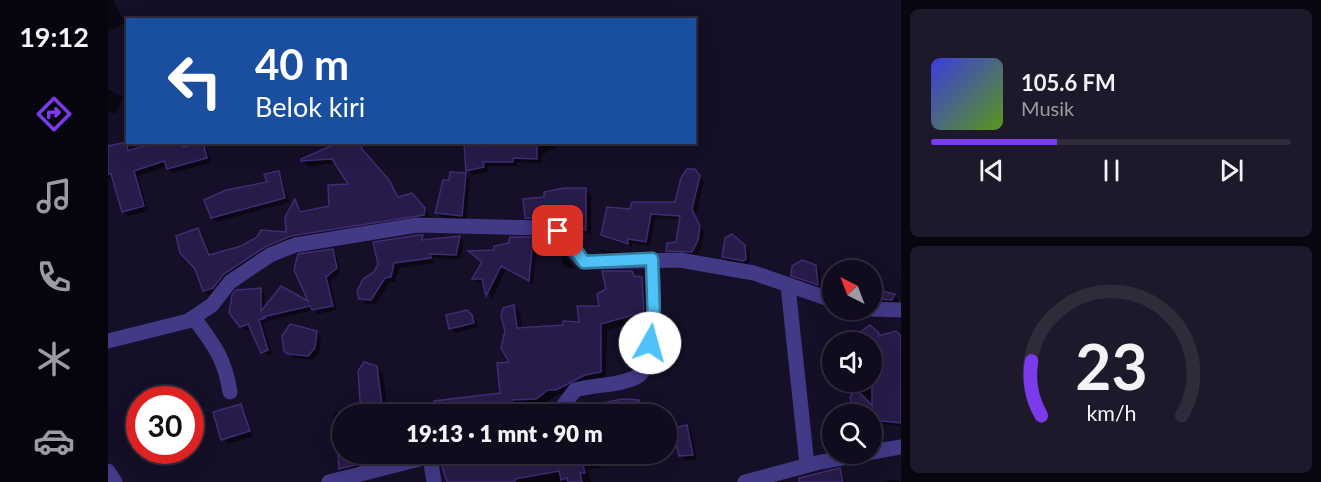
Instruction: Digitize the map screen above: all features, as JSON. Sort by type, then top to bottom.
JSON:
[{"type":"street","points":[[108,342],[194,318],[212,305],[230,282],[270,255],[295,244],[417,225],[545,228],[558,231],[566,237],[584,262],[680,260],[754,273],[822,297]]},
{"type":"street","points":[[564,404],[575,390],[637,376],[646,365],[654,321],[652,259]]},
{"type":"street","points":[[789,286],[807,465]]},
{"type":"street","points":[[882,309],[901,310]]},
{"type":"street","points":[[194,318],[219,351],[224,362],[230,392]]},
{"type":"street","points":[[882,451],[901,447]]},
{"type":"street","points":[[745,482],[822,462]]},
{"type":"street","points":[[329,482],[400,464]]},
{"type":"street","points":[[434,482],[435,464]]},
{"type":"street","points":[[108,471],[115,482]]},
{"type":"building","points":[[126,142],[128,151],[150,144],[182,144],[183,147],[204,144],[207,158],[167,169],[164,161],[134,171],[144,206],[122,212],[111,174],[108,174],[108,146]]},
{"type":"building","points":[[335,144],[361,144],[362,149],[389,180],[398,197],[412,193],[425,208],[424,215],[291,236],[265,247],[224,274],[213,288],[203,291],[195,269],[180,253],[176,236],[198,228],[209,255],[241,246],[257,237],[261,230],[286,232],[285,217],[295,199],[300,212],[329,206],[328,185],[348,184],[332,159],[301,161]]},
{"type":"building","points":[[464,144],[482,144],[482,146],[537,144],[537,159],[513,158],[513,162],[483,162],[484,167],[466,171]]},
{"type":"building","points":[[687,169],[695,169],[700,176],[692,209],[700,226],[698,240],[692,252],[666,251],[667,243],[676,242],[680,216],[651,214],[646,242],[628,239],[628,244],[601,235],[607,207],[630,209],[632,202],[675,202],[681,178]]},
{"type":"building","points":[[279,171],[285,198],[211,218],[204,200],[226,190],[267,182],[264,174]]},
{"type":"building","points":[[450,172],[466,173],[462,216],[435,213],[443,180],[449,180]]},
{"type":"building","points":[[564,188],[586,188],[586,230],[547,219],[525,218],[523,199],[544,197],[544,192]]},
{"type":"building","points":[[732,234],[745,245],[746,259],[743,261],[722,257],[725,238]]},
{"type":"building","points":[[423,235],[422,240],[460,236],[456,255],[430,254],[431,258],[394,263],[391,277],[385,278],[371,300],[359,299],[357,291],[363,279],[374,272],[378,264],[373,242]]},
{"type":"building","points":[[510,237],[533,237],[529,281],[501,266],[486,296],[482,279],[472,279],[482,262],[468,251],[494,250],[494,246],[508,243]]},
{"type":"building","points":[[333,249],[337,268],[326,277],[333,306],[312,310],[310,306],[263,317],[265,318],[259,320],[268,350],[261,353],[248,324],[240,327],[229,313],[232,295],[236,290],[261,288],[261,311],[281,286],[308,301],[294,270],[298,254]]},
{"type":"building","points":[[802,260],[816,265],[818,285],[791,276],[792,266]]},
{"type":"building","points":[[602,271],[632,271],[634,276],[642,277],[644,312],[601,324],[601,372],[585,375],[556,390],[548,390],[536,399],[512,400],[512,404],[435,404],[434,401],[500,393],[497,363],[509,362],[501,348],[505,331],[501,316],[503,308],[514,305],[517,328],[563,325],[563,321],[579,322],[577,306],[599,306],[597,294],[606,289]]},
{"type":"building","points":[[882,291],[895,294],[892,300],[882,300]]},
{"type":"building","points":[[467,310],[472,315],[474,323],[449,329],[446,315]]},
{"type":"building","points":[[290,324],[317,331],[315,348],[308,356],[288,354],[284,351],[282,336]]},
{"type":"building","points":[[870,325],[878,332],[860,332]]},
{"type":"building","points":[[896,331],[901,336],[901,423],[882,421],[882,404],[872,404],[872,392],[882,392],[882,335]]},
{"type":"building","points":[[364,362],[377,366],[382,404],[360,404],[358,371]]},
{"type":"building","points":[[854,392],[859,392],[871,404],[852,404],[850,397]]},
{"type":"building","points":[[622,399],[639,400],[640,404],[604,404]]},
{"type":"building","points":[[241,404],[250,431],[221,440],[213,412]]},
{"type":"building","points":[[687,425],[693,455],[679,456],[677,427]]},
{"type":"building","points":[[339,464],[359,464],[339,469]]},
{"type":"building","points":[[441,464],[587,464],[583,465],[585,473],[580,473],[582,482],[568,482],[567,478],[561,480],[559,471],[515,479],[515,482],[447,482]]},
{"type":"building","points":[[840,468],[843,482],[799,482],[799,478]]},
{"type":"route","points":[[558,231],[566,237],[584,262],[594,264],[652,259],[654,321],[650,343]]}]
